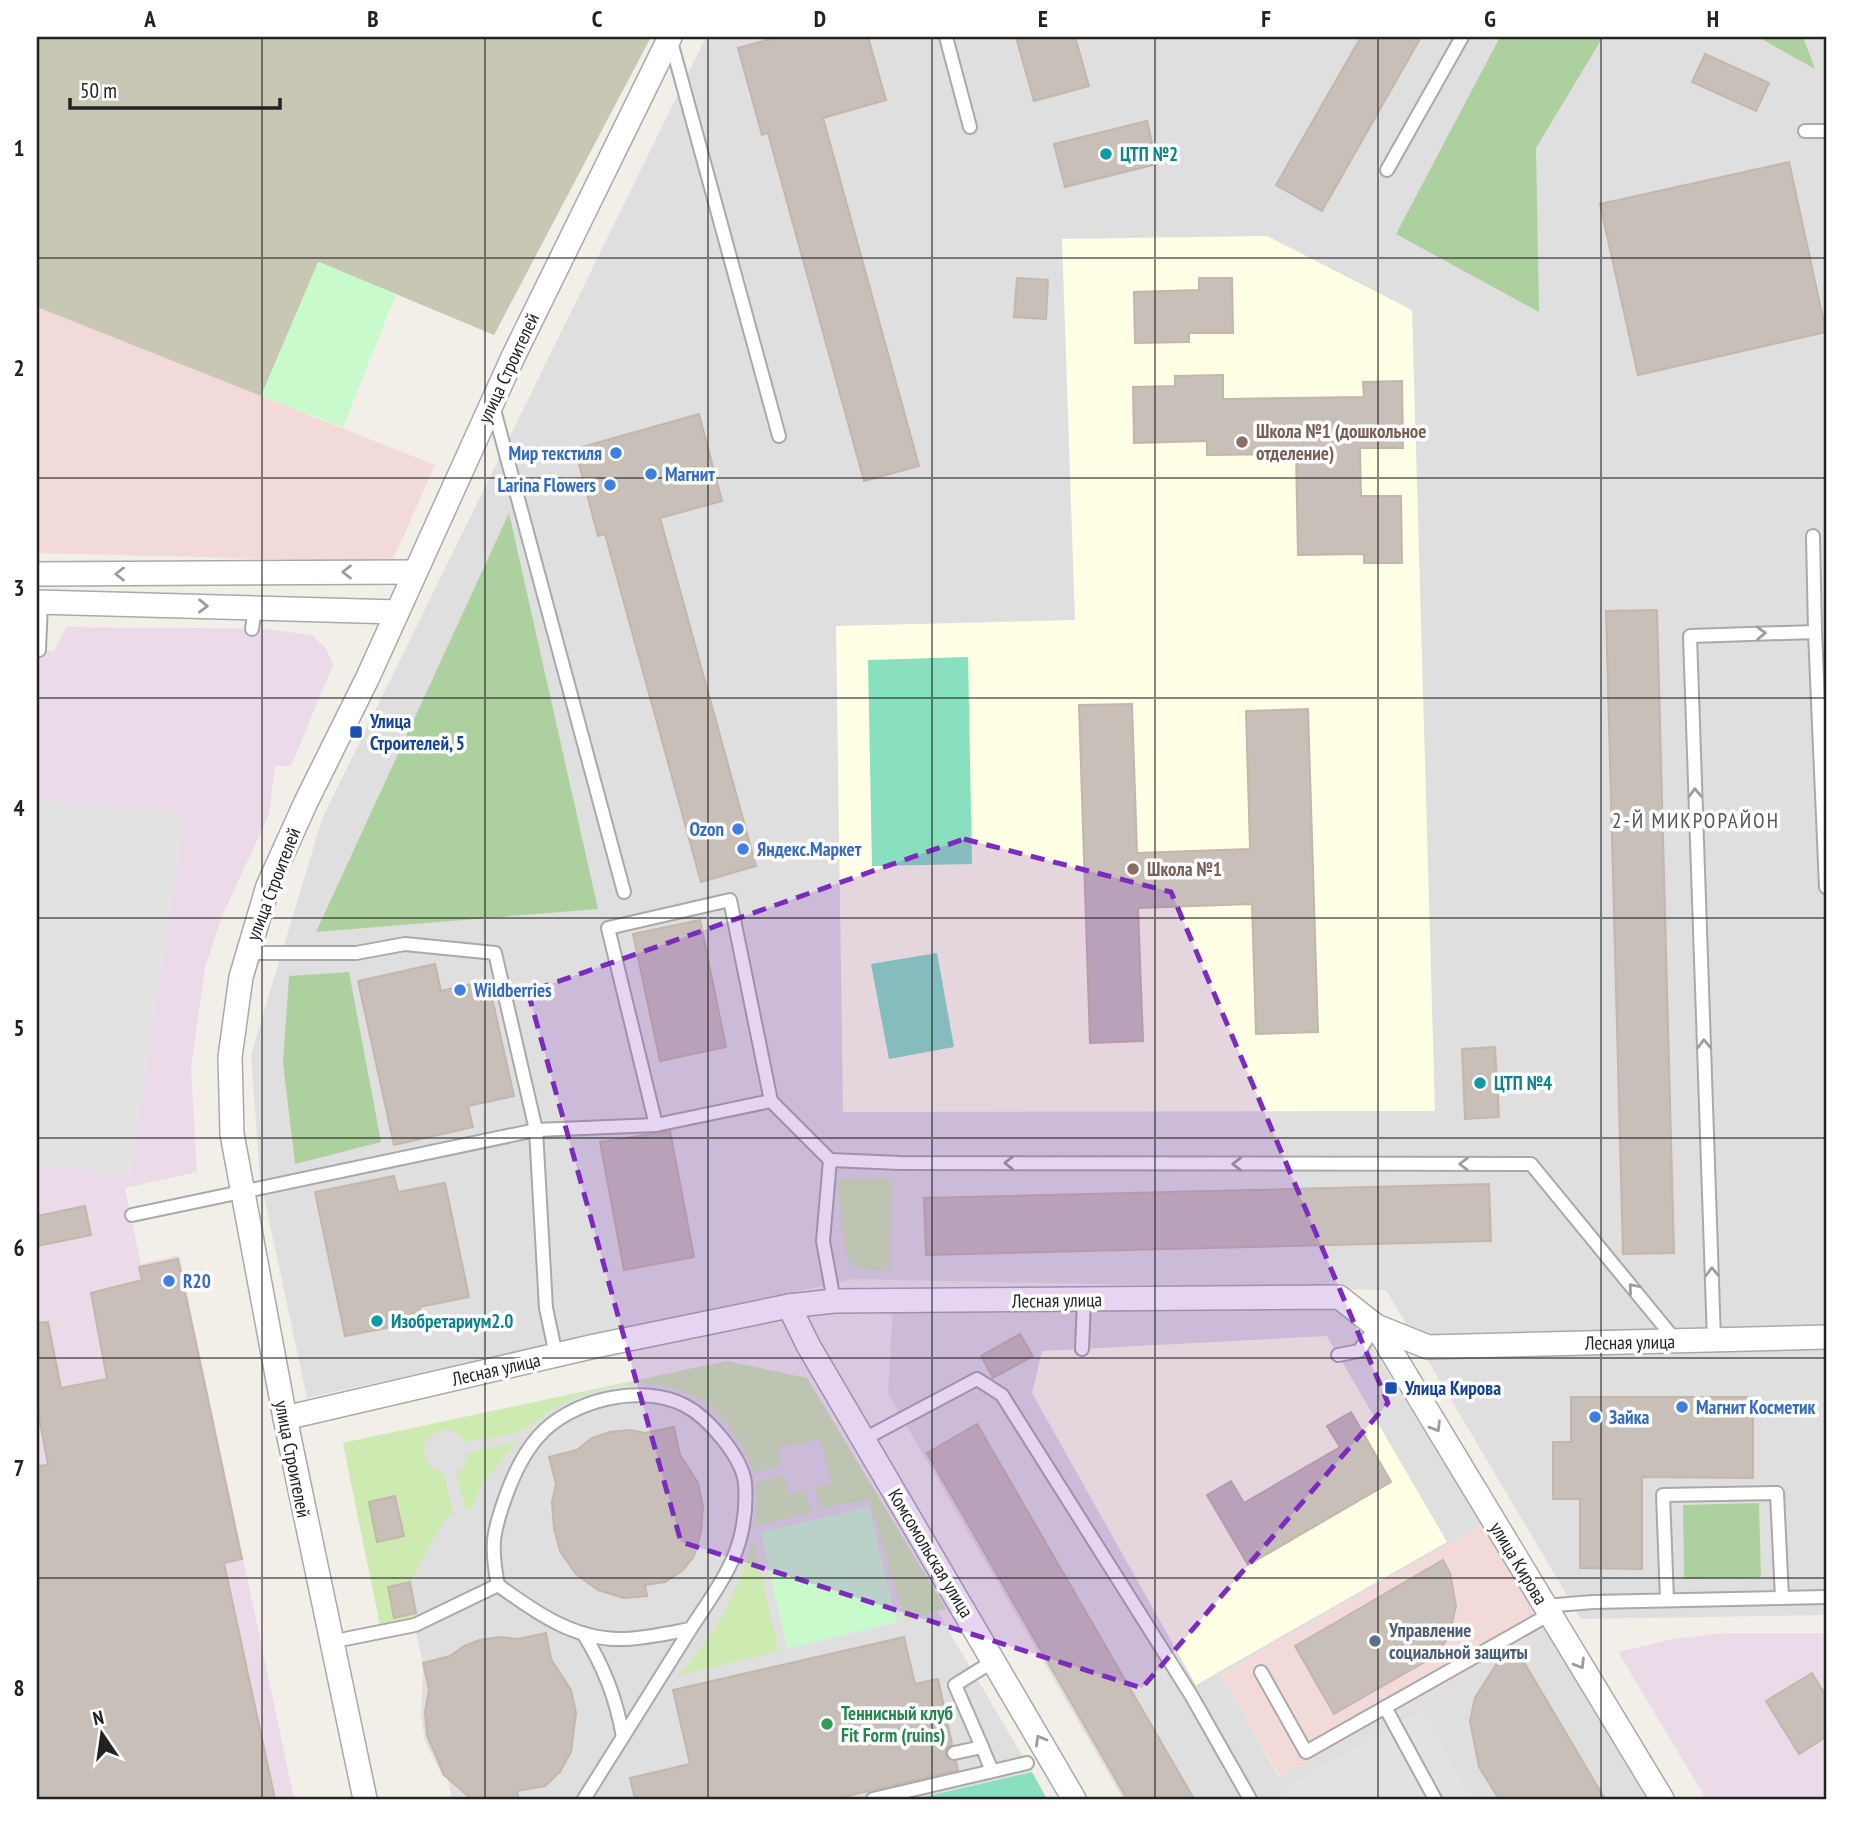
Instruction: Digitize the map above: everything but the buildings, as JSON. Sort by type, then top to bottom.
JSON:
[{"type":"street","name":"улица Строителей","points":[[365,1799],[285,1418],[232,1134],[230,1057],[247,953],[268,886],[492,402],[670,37]]},
{"type":"street","points":[[37,574],[415,572]]},
{"type":"street","points":[[39,602],[254,618],[397,612]]},
{"type":"street","name":"Лесная улица","points":[[285,1418],[556,1355],[789,1306],[834,1301],[1339,1297],[1376,1326],[1428,1347],[1826,1337]]},
{"type":"street","name":"Комсомольская улица","points":[[789,1306],[808,1345],[995,1660],[1074,1799]]},
{"type":"street","name":"улица Кирова","points":[[1376,1326],[1662,1799]]},
{"type":"lane","points":[[670,37],[779,436]]},
{"type":"lane","points":[[946,37],[970,127]]},
{"type":"lane","points":[[1387,170],[1462,37]]},
{"type":"lane","points":[[1805,131],[1826,131]]},
{"type":"lane","points":[[492,402],[624,892]]},
{"type":"lane","points":[[1813,536],[1826,887]]},
{"type":"lane","points":[[39,602],[39,650]]},
{"type":"lane","points":[[1714,1340],[1690,636],[1815,632]]},
{"type":"lane","points":[[656,1125],[608,928],[730,900],[771,1101],[830,1160],[900,1163],[1531,1164],[1676,1341]]},
{"type":"lane","points":[[247,953],[356,953],[405,944],[495,953],[536,1130],[546,1308],[556,1355]]},
{"type":"lane","points":[[132,1215],[536,1130],[656,1125],[771,1101]]},
{"type":"lane","points":[[830,1160],[823,1241],[834,1301]]},
{"type":"lane","points":[[1082,1349],[1084,1300]]},
{"type":"lane","points":[[1338,1356],[1359,1351],[1376,1326]]},
{"type":"lane","points":[[864,1439],[977,1379],[1002,1395],[1191,1695],[1250,1799]]},
{"type":"lane","points":[[584,1799],[732,1562],[742,1530],[745,1480],[722,1435],[685,1405],[649,1396],[606,1399],[572,1411],[538,1437],[513,1478],[497,1522],[491,1552],[498,1585],[553,1623],[583,1633],[624,1639],[690,1629]]},
{"type":"lane","points":[[1667,1600],[1663,1495],[1777,1493],[1782,1598]]},
{"type":"lane","points":[[330,1642],[415,1625],[498,1585]]},
{"type":"lane","points":[[1261,1672],[1306,1752],[1547,1610],[1667,1600],[1826,1597]]},
{"type":"lane","points":[[583,1633],[600,1660],[616,1699],[623,1737]]},
{"type":"lane","points":[[992,1771],[955,1685],[995,1660]]},
{"type":"lane","points":[[1385,1707],[1435,1799]]},
{"type":"lane","points":[[954,1753],[982,1747]]},
{"type":"lane","points":[[873,1799],[1027,1763]]},
{"type":"highlighted area","points":[[964,839],[1171,892],[1388,1403],[1142,1688],[681,1542],[528,992]]},
{"type":"shaded area","points":[[37,37],[651,37],[494,335],[319,262],[261,396],[37,307]]},
{"type":"shaded area","points":[[706,37],[1826,37],[1826,1615],[1581,1619],[1386,1290],[854,1279],[307,1398],[260,1178],[251,1055],[322,819]]},
{"type":"shaded area","name":"Школа №1","points":[[1267,236],[1412,310],[1435,1111],[843,1112],[836,626],[1075,620],[1062,239]]},
{"type":"shaded area","points":[[37,307],[435,465],[392,562],[37,553]]},
{"type":"shaded area","points":[[66,627],[267,629],[311,635],[326,648],[333,665],[291,766],[275,766],[269,815],[222,916],[205,968],[191,1068],[197,1172],[125,1188],[141,1264],[179,1255],[294,1799],[37,1799],[37,650],[54,651]]},
{"type":"shaded area","points":[[37,800],[185,814],[130,1176],[37,1164]]},
{"type":"shaded area","points":[[893,1306],[1321,1307],[1353,1316],[1482,1525],[1221,1674],[1279,1777],[1550,1625],[1646,1799],[1123,1799],[888,1394]]},
{"type":"shaded area","points":[[1327,1336],[1447,1542],[1196,1685],[1032,1393],[1042,1351]]},
{"type":"shaded area","points":[[727,1361],[800,1379],[1032,1772],[915,1799],[452,1799],[447,1777],[443,1777],[425,1741],[421,1716],[423,1663],[413,1618],[380,1625],[343,1443]]},
{"type":"shaded area","points":[[1482,1525],[1550,1625],[1280,1777],[1221,1674]]},
{"type":"shaded area","points":[[1725,1633],[1826,1633],[1826,1799],[1706,1799],[1618,1652],[1673,1639]]},
{"type":"shaded area","points":[[1422,1710],[1472,1799],[1288,1799],[1282,1789]]},
{"type":"green space","points":[[1500,37],[1603,37],[1536,148],[1539,312],[1396,234]]},
{"type":"green space","points":[[1758,37],[1803,37],[1815,69]]},
{"type":"green space","points":[[318,262],[396,294],[343,427],[261,396]]},
{"type":"green space","points":[[509,513],[598,909],[316,932]]},
{"type":"green space","points":[[968,657],[972,864],[872,866],[868,660]]},
{"type":"green space","points":[[937,953],[954,1047],[889,1059],[871,964]]},
{"type":"green space","points":[[349,972],[381,1142],[295,1164],[283,1063],[289,976]]},
{"type":"green space","points":[[837,1179],[892,1179],[889,1270],[873,1271],[853,1266],[846,1253]]},
{"type":"green space","points":[[727,1361],[807,1378],[946,1609],[905,1620],[869,1499],[820,1509],[815,1488],[832,1484],[821,1439],[778,1448],[781,1466],[754,1473],[739,1442],[722,1418],[701,1400],[677,1389],[651,1384],[624,1385],[563,1403],[528,1427],[510,1435],[465,1442],[455,1432],[444,1430],[428,1440],[423,1446],[425,1456],[431,1467],[444,1473],[453,1515],[447,1516],[410,1582],[388,1587],[394,1618],[416,1613],[413,1618],[380,1625],[343,1443]]},
{"type":"green space","points":[[518,1441],[482,1484],[471,1509],[465,1510],[456,1472],[463,1468],[468,1453]]},
{"type":"green space","points":[[784,1475],[788,1494],[805,1490],[810,1513],[756,1526],[756,1482]]},
{"type":"green space","points":[[1759,1503],[1761,1577],[1684,1579],[1683,1505]]},
{"type":"green space","points":[[869,1507],[897,1622],[787,1649],[761,1532]]},
{"type":"green space","points":[[753,1540],[779,1651],[678,1676],[724,1612]]},
{"type":"green space","points":[[1032,1772],[1047,1799],[915,1799]]},
{"type":"place","name":"ЦТП №2","points":[[1106,154]]},
{"type":"place","name":"Школа №1 (дошкольное отделение)","points":[[1242,442]]},
{"type":"place","name":"Мир текстиля","points":[[616,453]]},
{"type":"place","name":"Магнит","points":[[651,474]]},
{"type":"place","name":"Larina Flowers","points":[[610,485]]},
{"type":"place","name":"Улица Строителей, 5","points":[[356,732]]},
{"type":"place","name":"Ozon","points":[[738,829]]},
{"type":"place","name":"Яндекс.Маркет","points":[[743,849]]},
{"type":"place","name":"Школа №1","points":[[1133,869]]},
{"type":"place","name":"Wildberries","points":[[460,990]]},
{"type":"place","name":"ЦТП №4","points":[[1480,1083]]},
{"type":"place","name":"R20","points":[[169,1281]]},
{"type":"place","name":"Изобретариум2.0","points":[[377,1321]]},
{"type":"place","name":"Улица Кирова","points":[[1391,1388]]},
{"type":"place","name":"Магнит Косметик","points":[[1682,1407]]},
{"type":"place","name":"Зайка","points":[[1595,1417]]},
{"type":"place","name":"Управление социальной защиты","points":[[1375,1641]]},
{"type":"place","name":"Теннисный клуб Fit Form (ruins)","points":[[827,1724]]},
{"type":"district","name":"2-Й МИКРОРАЙОН","points":[[1696,821]]}]
